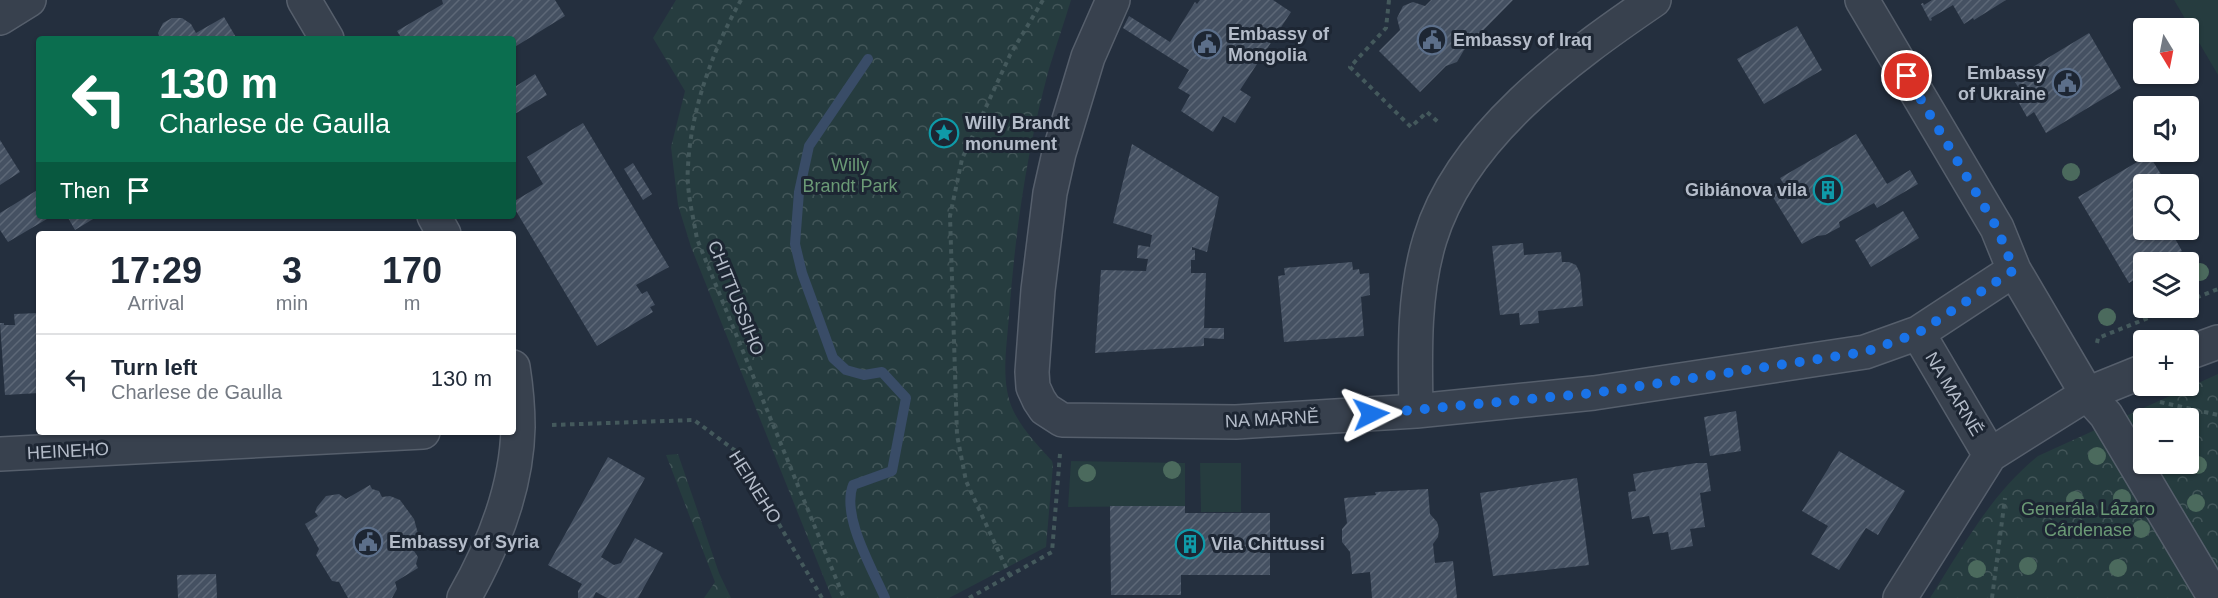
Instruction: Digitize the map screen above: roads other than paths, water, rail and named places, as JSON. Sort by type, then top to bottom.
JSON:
[{"type":"street","points":[[0,18],[29,0]]},
{"type":"street","points":[[304,0],[325,36]]},
{"type":"street","name":"NA MARNĚ","points":[[1113,0],[1088,57],[1059,153],[1050,193],[1038,290],[1033,387],[1045,409],[1062,420],[1236,422],[1416,411],[1594,393],[1865,352],[1918,333],[2014,270]]},
{"type":"street","points":[[1416,411],[1416,326],[1420,287],[1430,239],[1445,202],[1487,140],[1515,109],[1558,70],[1601,36],[1654,0]]},
{"type":"street","points":[[1862,0],[1997,228],[2014,270],[2087,394],[2106,416],[2215,598]]},
{"type":"street","name":"NA MARNĚ","points":[[1918,333],[1990,455]]},
{"type":"street","points":[[2199,349],[2218,342]]},
{"type":"street","points":[[1900,598],[1990,455],[2087,394],[2133,388]]},
{"type":"street","name":"HEINEHO","points":[[0,454],[365,435]]},
{"type":"street","points":[[464,598],[498,526],[512,475],[514,435]]},
{"type":"waterway","points":[[868,59],[809,146],[799,192],[795,244],[802,273],[833,358],[846,370],[864,375],[882,372],[906,398],[892,471],[853,485],[850,498],[854,526],[885,598]]},
{"type":"place","name":"Embassy of Iraq","points":[[1432,40]]},
{"type":"place","name":"Embassy of Mongolia","points":[[1207,44]]},
{"type":"place","name":"Embassy of Ukraine","points":[[2067,83]]},
{"type":"place","name":"Willy Brandt monument","points":[[944,133]]},
{"type":"place","name":"Gibiánova vila","points":[[1828,190]]},
{"type":"place","name":"Embassy of Syria","points":[[368,542]]},
{"type":"place","name":"Vila Chittussi","points":[[1190,544]]},
{"type":"park label","name":"Willy Brandt Park","points":[[850,175]]},
{"type":"park label","name":"Generála Lázaro Cárdenase","points":[[2088,519]]}]
